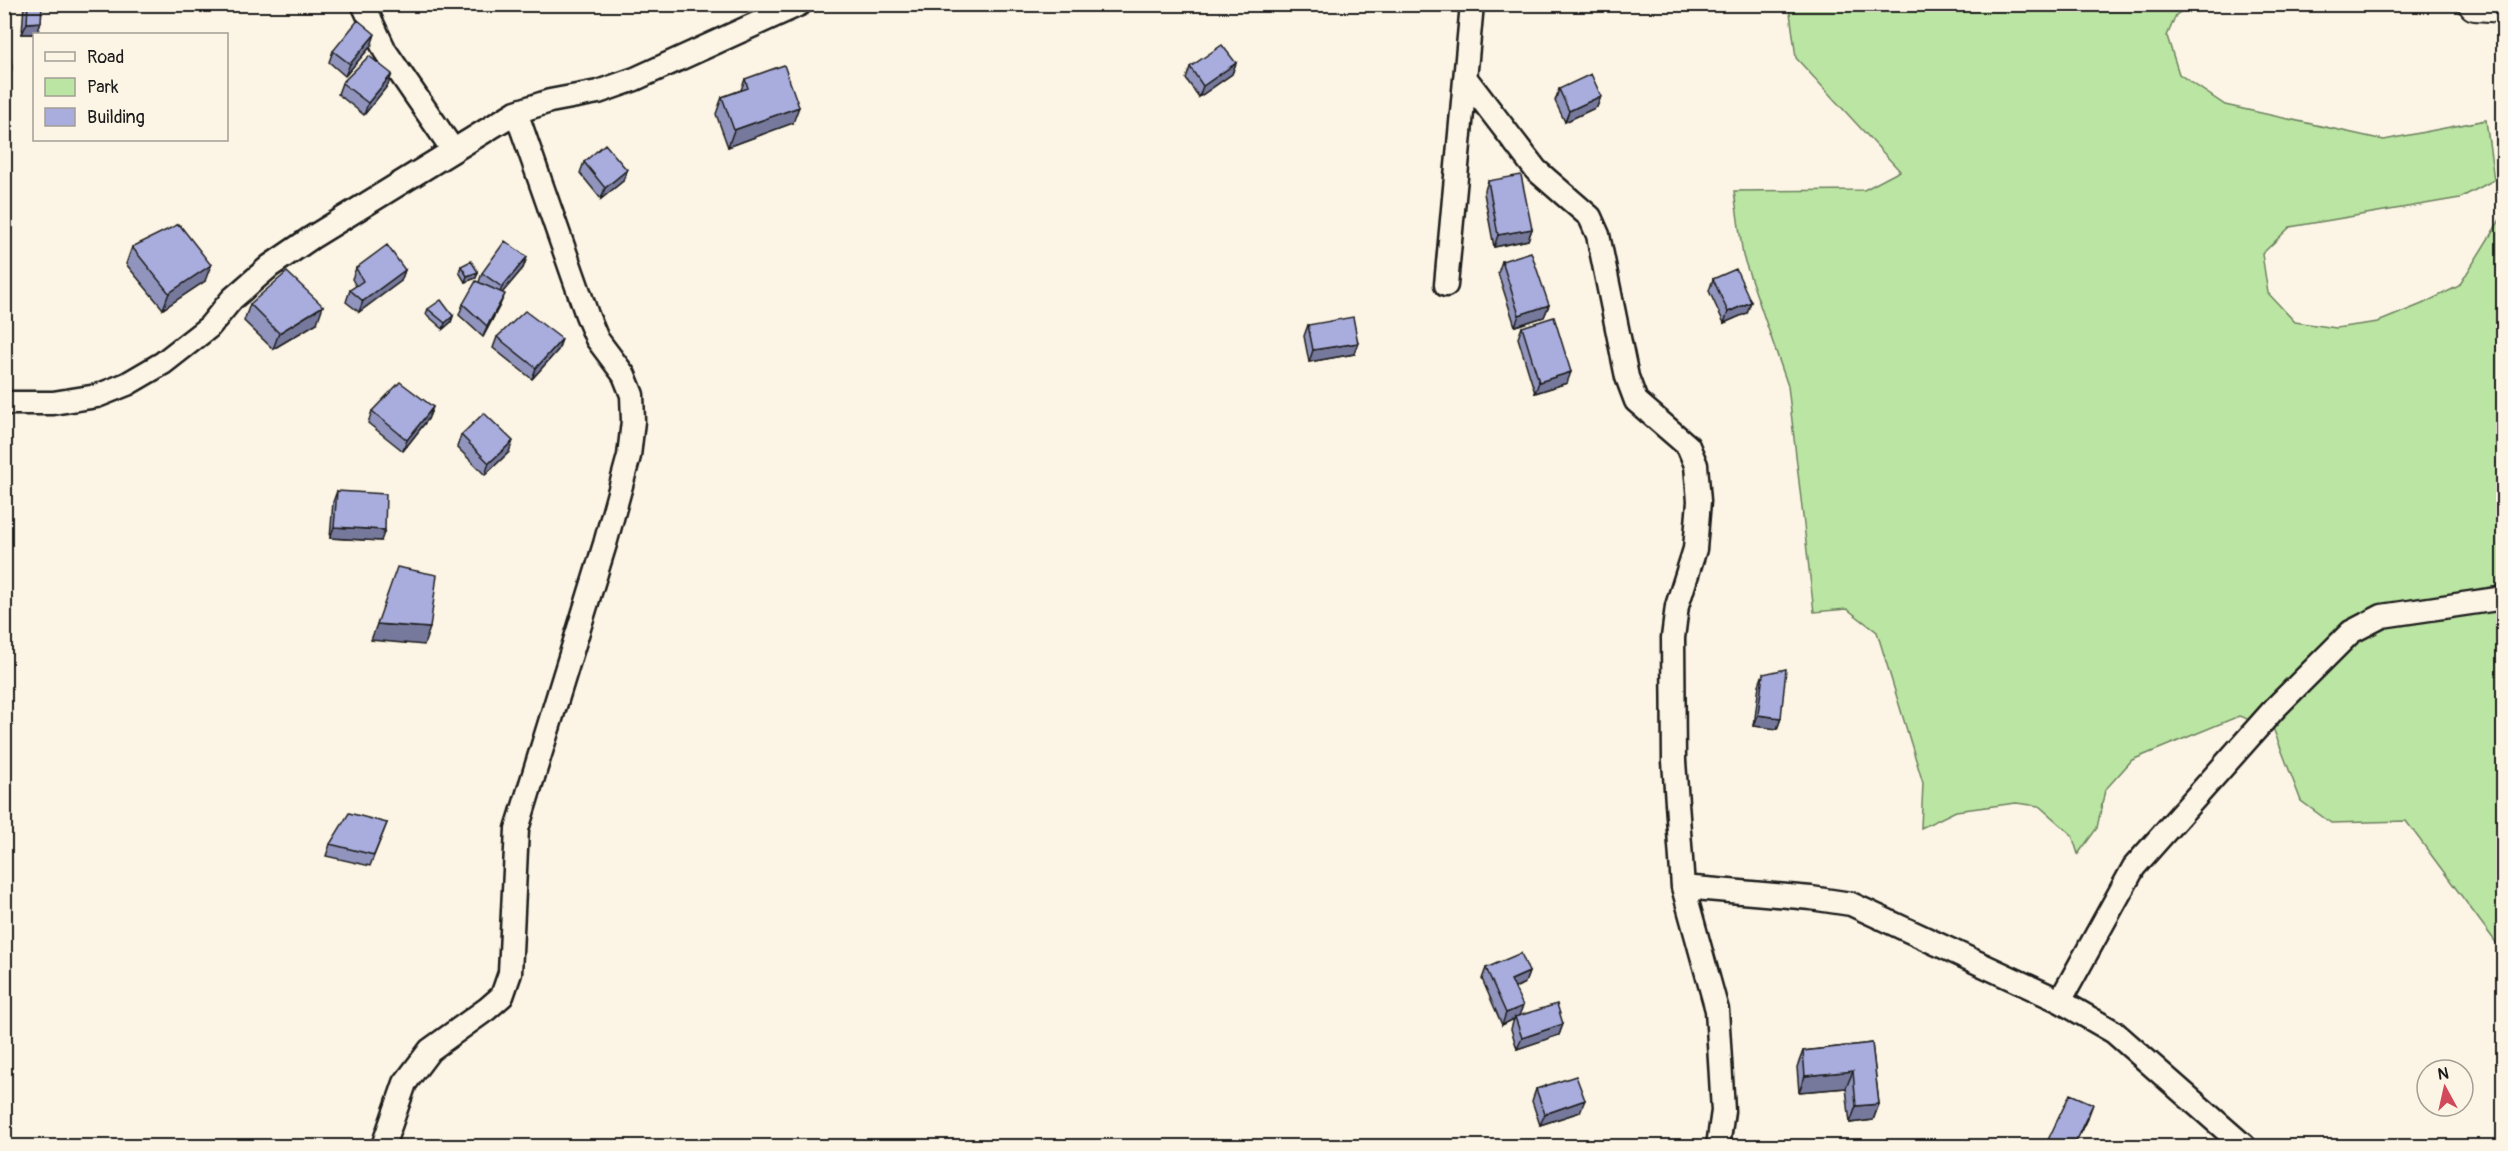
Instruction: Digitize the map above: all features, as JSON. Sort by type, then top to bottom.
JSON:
[{"type":"street","points":[[363,4],[385,51],[453,150]]},
{"type":"street","points":[[4,403],[52,403],[97,396],[127,384],[154,369],[209,327],[232,299],[270,266],[311,238],[516,112],[550,101],[598,92],[635,79],[800,4]]},
{"type":"street","points":[[1446,285],[1467,80],[1472,4]]},
{"type":"street","points":[[2475,4],[2504,6]]},
{"type":"street","points":[[1467,80],[1536,170],[1590,217],[1598,235],[1627,377],[1636,400],[1688,446],[1696,465],[1699,501],[1695,549],[1677,606],[1673,638],[1674,761],[1683,887],[1717,1010],[1723,1111],[1719,1146]]},
{"type":"street","points":[[383,1146],[405,1083],[430,1050],[487,1010],[502,996],[510,973],[517,829],[605,544],[629,456],[633,421],[632,395],[624,375],[597,339],[587,315],[556,220],[516,112]]},
{"type":"street","points":[[2060,1001],[2134,867],[2275,708],[2351,632],[2382,616],[2504,598]]},
{"type":"street","points":[[1683,887],[1811,898],[1851,904],[2060,1001],[2114,1032],[2244,1146]]},
{"type":"green space","points":[[4,5],[6,5],[12,68],[5,106]]},
{"type":"green space","points":[[1789,5],[2191,5],[2176,15],[2167,36],[2179,74],[2225,105],[2384,140],[2486,120],[2494,180],[2460,198],[2290,227],[2262,254],[2268,293],[2295,322],[2336,328],[2378,322],[2459,286],[2503,215],[2503,952],[2406,821],[2331,823],[2301,801],[2273,728],[2239,716],[2132,760],[2105,790],[2097,828],[2078,854],[2072,835],[2039,806],[2016,803],[1956,811],[1921,828],[1923,783],[1877,632],[1847,609],[1814,612],[1788,386],[1743,256],[1734,191],[1864,190],[1900,171],[1796,58]]},
{"type":"building","points":[[28,4],[42,4],[41,22],[27,23]]},
{"type":"building","points":[[358,20],[375,34],[350,64],[333,51]]},
{"type":"building","points":[[1222,45],[1236,63],[1203,86],[1190,67]]},
{"type":"building","points":[[369,56],[392,74],[368,103],[342,83]]},
{"type":"building","points":[[784,65],[799,107],[734,130],[722,97],[748,88],[745,79]]},
{"type":"building","points":[[1591,74],[1601,96],[1569,111],[1559,89]]},
{"type":"building","points":[[605,144],[627,170],[605,188],[584,162]]},
{"type":"building","points":[[1521,175],[1532,229],[1498,235],[1488,181]]},
{"type":"building","points":[[179,224],[211,265],[169,293],[132,247]]},
{"type":"building","points":[[505,241],[527,257],[502,287],[482,273]]},
{"type":"building","points":[[387,245],[405,270],[363,301],[350,290],[363,281],[356,268]]},
{"type":"building","points":[[1531,252],[1549,305],[1519,315],[1502,261]]},
{"type":"building","points":[[471,261],[478,272],[467,276],[461,266]]},
{"type":"building","points":[[1736,269],[1751,302],[1728,312],[1713,279]]},
{"type":"building","points":[[287,272],[323,306],[279,333],[250,304]]},
{"type":"building","points":[[476,281],[505,294],[487,326],[463,304]]},
{"type":"building","points":[[441,300],[453,316],[445,323],[428,309]]},
{"type":"building","points":[[525,311],[562,339],[536,368],[497,337]]},
{"type":"building","points":[[1353,317],[1358,343],[1313,350],[1308,325]]},
{"type":"building","points":[[1554,317],[1571,372],[1539,382],[1522,327]]},
{"type":"building","points":[[400,382],[433,407],[407,440],[372,411]]},
{"type":"building","points":[[484,413],[513,441],[489,463],[461,435]]},
{"type":"building","points":[[337,491],[386,494],[385,530],[334,527]]},
{"type":"building","points":[[397,567],[437,575],[430,628],[377,624]]},
{"type":"building","points":[[1786,669],[1781,718],[1758,715],[1763,674]]},
{"type":"building","points":[[349,813],[387,823],[374,855],[330,844]]},
{"type":"building","points":[[1521,953],[1529,972],[1511,980],[1523,1006],[1506,1013],[1486,968]]},
{"type":"building","points":[[1557,1004],[1563,1024],[1522,1038],[1515,1017]]},
{"type":"building","points":[[1872,1043],[1879,1104],[1856,1106],[1853,1071],[1805,1076],[1803,1051]]},
{"type":"building","points":[[1576,1076],[1585,1100],[1545,1114],[1536,1089]]},
{"type":"building","points":[[2070,1094],[2093,1104],[2073,1146],[2046,1144]]}]
